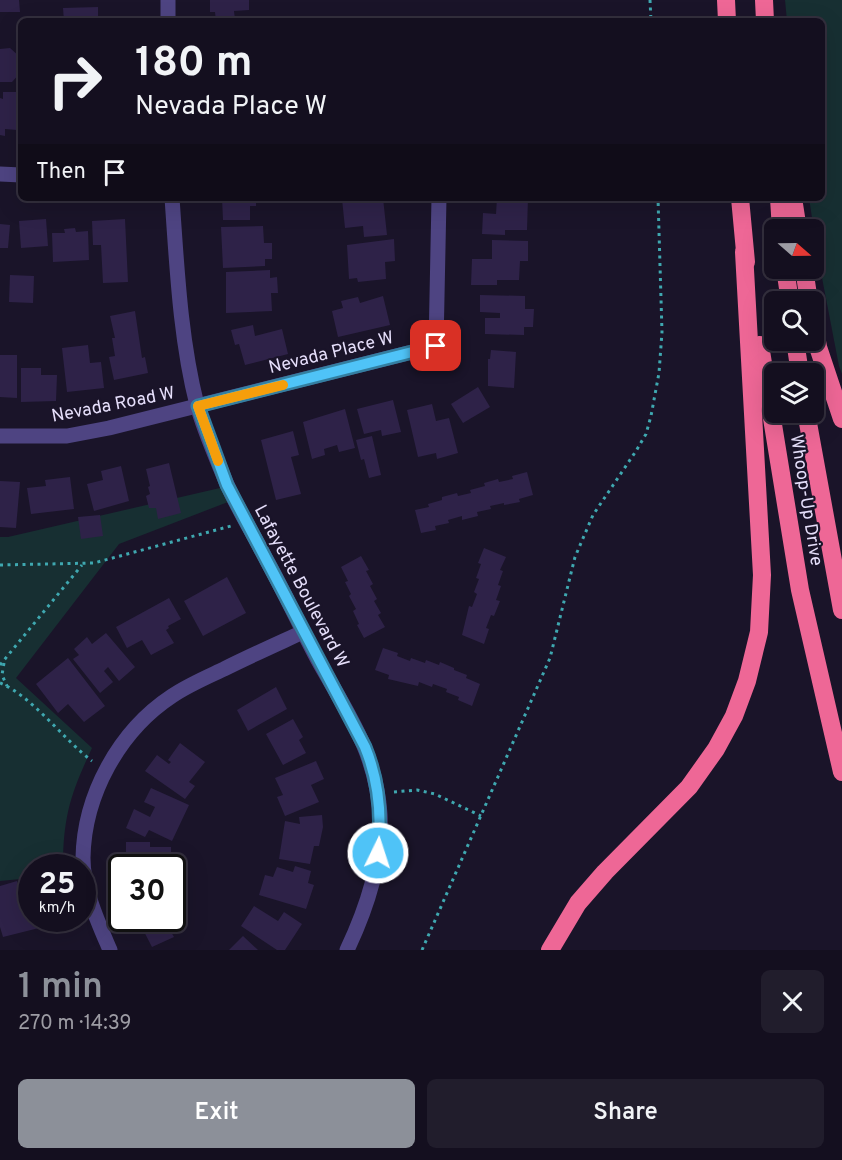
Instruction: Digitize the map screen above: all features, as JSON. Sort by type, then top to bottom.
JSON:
[{"type":"highway","points":[[726,0],[727,18]]},
{"type":"highway","name":"Whoop-Up Drive","points":[[740,201],[744,252],[800,590],[842,772]]},
{"type":"highway","points":[[779,201],[780,219]]},
{"type":"highway","points":[[793,201],[796,219]]},
{"type":"highway","points":[[550,950],[578,903],[605,872],[689,787],[716,749],[735,716],[747,681],[759,632],[762,575],[744,252]]},
{"type":"highway","points":[[819,351],[842,419]]},
{"type":"highway","name":"Whoop-Up Drive","points":[[808,423],[842,610]]},
{"type":"street","points":[[168,0],[168,18]]},
{"type":"street","points":[[0,174],[18,175]]},
{"type":"street","name":"Lafayette Boulevard W","points":[[172,201],[177,275],[185,338],[198,406],[227,485],[303,632],[360,734],[370,761],[377,794],[380,837],[376,869],[358,926],[347,950]]},
{"type":"street","name":"Nevada Place W","points":[[198,406],[436,346],[439,201]]},
{"type":"street","name":"Nevada Road W","points":[[0,436],[67,436],[198,406]]},
{"type":"street","points":[[110,950],[98,923],[89,893],[83,860],[88,822],[98,786],[106,770],[127,737],[156,708],[171,697],[189,686],[303,632]]},
{"type":"path","points":[[651,0],[651,18]]},
{"type":"path","points":[[422,950],[550,658],[575,557],[593,515],[646,434],[659,373],[662,332],[658,201]]},
{"type":"path","points":[[0,565],[83,563],[134,553],[247,522]]},
{"type":"path","points":[[0,665],[83,563]]},
{"type":"path","points":[[4,662],[2,675],[7,686]]},
{"type":"path","points":[[0,683],[21,695],[78,750],[106,770]]},
{"type":"path","points":[[377,794],[426,791],[481,816]]},
{"type":"green space","points":[[785,0],[842,0],[842,374],[822,279],[824,219],[812,219],[809,201],[825,201],[825,18],[787,18]]},
{"type":"green space","points":[[220,488],[228,502],[119,544],[16,678],[92,748],[70,805],[63,854],[18,854],[18,879],[0,881],[0,537]]},
{"type":"building","points":[[0,0],[19,0],[20,12],[0,12]]},
{"type":"building","points":[[210,0],[249,0],[249,10],[234,11],[235,18],[216,18],[215,12],[210,12]]},
{"type":"building","points":[[98,7],[98,18],[64,18],[63,8]]},
{"type":"building","points":[[10,48],[18,55],[18,75],[12,82],[0,82],[0,49]]},
{"type":"building","points":[[3,92],[18,92],[17,130],[5,129],[5,136],[0,135],[0,98],[3,99]]},
{"type":"building","points":[[222,201],[256,201],[256,206],[250,206],[250,220],[223,220]]},
{"type":"building","points":[[268,201],[288,201],[288,202],[268,203]]},
{"type":"building","points":[[342,201],[383,201],[387,235],[364,237],[363,226],[345,228]]},
{"type":"building","points":[[497,201],[528,201],[527,230],[505,230],[505,235],[482,234],[483,213],[496,214]]},
{"type":"building","points":[[46,219],[48,246],[21,248],[19,221]]},
{"type":"building","points":[[125,219],[128,282],[103,283],[101,245],[93,245],[92,221]]},
{"type":"building","points":[[0,224],[10,225],[8,248],[0,248]]},
{"type":"building","points":[[263,226],[264,243],[272,243],[272,259],[265,259],[265,266],[223,268],[221,227]]},
{"type":"building","points":[[75,228],[76,232],[88,231],[89,260],[53,262],[52,233],[65,233],[64,229]]},
{"type":"building","points":[[394,239],[395,261],[385,262],[386,279],[358,282],[357,278],[349,279],[347,245]]},
{"type":"building","points":[[492,240],[528,241],[528,261],[520,261],[519,280],[497,280],[497,285],[471,285],[472,259],[492,259]]},
{"type":"building","points":[[270,270],[270,278],[277,277],[278,293],[271,293],[272,311],[226,313],[226,272]]},
{"type":"building","points":[[10,275],[34,276],[33,303],[9,302]]},
{"type":"building","points":[[480,295],[525,296],[525,309],[534,309],[533,327],[524,327],[524,335],[485,334],[485,318],[500,318],[500,313],[480,312]]},
{"type":"building","points":[[383,296],[390,325],[338,337],[332,311],[343,308],[341,301],[358,297],[360,303]]},
{"type":"building","points":[[135,311],[142,358],[145,357],[148,373],[114,380],[109,357],[115,356],[112,338],[115,338],[110,316]]},
{"type":"building","points":[[253,325],[255,336],[282,329],[288,354],[245,365],[239,344],[235,345],[231,330]]},
{"type":"building","points":[[88,345],[90,363],[101,362],[104,388],[67,392],[62,348]]},
{"type":"building","points":[[491,350],[516,352],[514,388],[488,386],[488,359],[490,359]]},
{"type":"building","points":[[0,355],[17,355],[17,398],[0,397]]},
{"type":"building","points":[[21,368],[41,368],[41,375],[57,375],[56,401],[21,402]]},
{"type":"building","points":[[478,387],[490,407],[463,423],[451,404]]},
{"type":"building","points":[[393,400],[401,432],[382,436],[381,430],[364,434],[357,409]]},
{"type":"building","points":[[432,404],[436,421],[449,418],[458,453],[437,459],[436,453],[418,457],[407,410]]},
{"type":"building","points":[[345,409],[355,448],[339,452],[337,445],[324,449],[325,455],[312,459],[303,422]]},
{"type":"building","points":[[293,431],[299,455],[291,457],[301,494],[276,500],[261,440]]},
{"type":"building","points":[[372,436],[381,475],[369,478],[356,440]]},
{"type":"building","points":[[169,463],[181,513],[158,519],[156,508],[149,508],[146,496],[150,494],[148,487],[150,486],[146,469]]},
{"type":"building","points":[[121,466],[129,501],[94,511],[87,484],[103,480],[101,471]]},
{"type":"building","points":[[527,472],[533,495],[519,499],[520,502],[490,506],[491,509],[477,512],[478,516],[462,520],[462,516],[448,520],[449,523],[435,526],[436,530],[421,533],[415,510],[429,507],[428,504],[442,500],[442,497],[457,493],[458,496],[471,493],[470,490],[485,486],[484,483],[498,479],[499,482],[513,479],[512,476]]},
{"type":"building","points":[[70,477],[74,509],[31,514],[27,488],[46,486],[45,480]]},
{"type":"building","points":[[0,481],[20,482],[16,528],[0,527]]},
{"type":"building","points":[[100,515],[103,536],[81,539],[78,517]]},
{"type":"building","points":[[484,548],[506,557],[500,570],[503,571],[498,585],[501,586],[496,600],[500,601],[486,628],[489,629],[484,644],[462,635],[469,606],[472,607],[477,594],[474,592],[479,579],[476,578],[481,564],[478,563]]},
{"type":"building","points":[[361,556],[369,570],[366,571],[373,584],[370,586],[377,599],[374,601],[385,627],[364,638],[357,625],[359,624],[353,611],[356,609],[349,596],[351,594],[345,582],[348,581],[341,567]]},
{"type":"building","points":[[227,577],[246,613],[203,636],[184,601]]},
{"type":"building","points":[[169,598],[181,619],[168,626],[166,630],[174,643],[151,655],[142,640],[127,648],[116,627]]},
{"type":"building","points":[[106,633],[135,667],[119,681],[108,667],[104,671],[113,682],[100,693],[73,659],[79,655],[74,649],[87,637],[92,644]]},
{"type":"building","points":[[383,648],[398,653],[397,656],[410,661],[411,658],[425,663],[426,660],[439,665],[440,662],[467,675],[466,678],[480,684],[472,706],[446,692],[447,689],[433,684],[432,687],[419,682],[418,686],[388,679],[389,675],[375,670]]},
{"type":"building","points":[[68,658],[105,706],[84,722],[68,704],[58,713],[36,684]]},
{"type":"building","points":[[276,687],[287,709],[248,731],[237,710]]},
{"type":"building","points":[[293,719],[303,737],[299,740],[306,753],[283,765],[266,734]]},
{"type":"building","points":[[180,743],[205,762],[189,782],[195,786],[185,799],[145,771],[157,755],[169,764],[171,762],[168,760]]},
{"type":"building","points":[[316,761],[324,779],[311,785],[319,802],[285,816],[277,797],[283,795],[275,778]]},
{"type":"building","points":[[151,788],[189,805],[172,841],[149,830],[145,837],[126,828],[134,809],[150,817],[155,807],[144,802]]},
{"type":"building","points":[[322,815],[323,827],[319,846],[314,846],[310,864],[279,859],[285,821],[300,824],[299,817]]},
{"type":"building","points":[[126,842],[150,842],[150,847],[171,847],[171,854],[126,854]]},
{"type":"building","points":[[295,866],[311,871],[308,883],[314,885],[306,909],[259,895],[265,875],[273,877],[277,867],[293,872]]},
{"type":"building","points":[[17,881],[18,932],[23,932],[3,937],[0,927],[0,886]]},
{"type":"building","points":[[254,906],[278,921],[284,912],[302,924],[285,950],[277,950],[241,926]]},
{"type":"building","points":[[144,932],[171,932],[174,937],[152,947]]},
{"type":"building","points":[[243,936],[258,950],[229,950]]},
{"type":"slow traffic","points":[[218,461],[198,406],[283,385]]},
{"type":"route","points":[[378,853],[380,816],[377,787],[360,734],[303,632],[227,485],[198,406],[436,346]]}]
